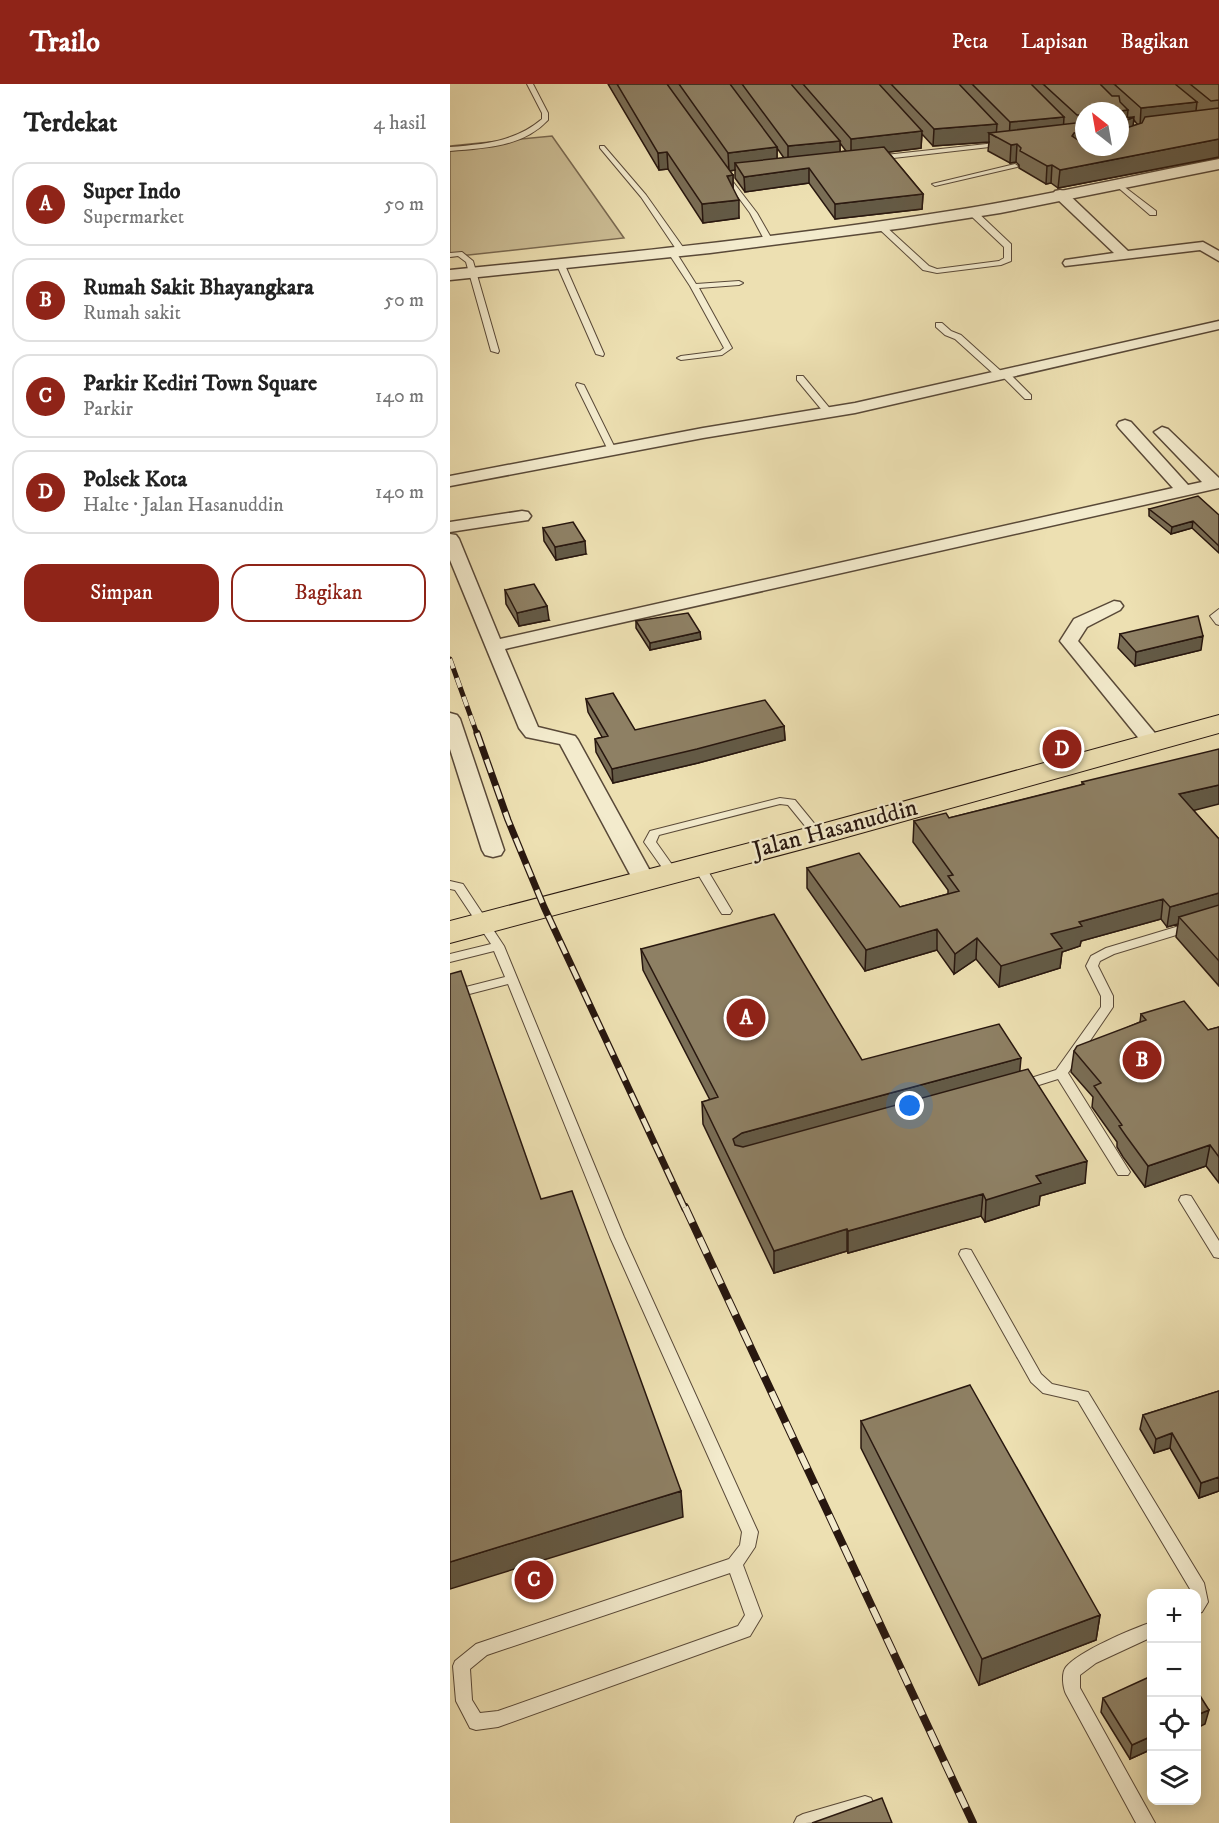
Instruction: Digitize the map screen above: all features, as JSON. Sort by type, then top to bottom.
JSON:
[{"type":"main road","name":"Jalan Hasanuddin","points":[[450,932],[492,934],[672,873],[1219,724]]},
{"type":"street","points":[[450,275],[769,241],[880,226],[972,212],[1219,164]]},
{"type":"street","points":[[1060,194],[1125,256]]},
{"type":"street","points":[[1071,263],[1203,246],[1219,256]]},
{"type":"street","points":[[450,481],[612,450],[829,413],[1219,325]]},
{"type":"street","points":[[1125,425],[1184,490]]},
{"type":"street","points":[[1162,432],[1216,483]]},
{"type":"street","points":[[494,646],[1216,483]]},
{"type":"street","points":[[450,527],[522,516]]},
{"type":"street","points":[[450,539],[529,728],[533,733],[568,740],[672,873]]},
{"type":"street","points":[[1114,606],[1082,622],[1070,634],[1069,641],[1152,742]]},
{"type":"street","points":[[450,719],[493,850]]},
{"type":"lane","points":[[450,149],[508,142],[527,135],[537,128],[545,120],[545,113],[530,84]]},
{"type":"lane","points":[[998,135],[1006,144]]},
{"type":"lane","points":[[872,159],[1017,143]]},
{"type":"lane","points":[[924,144],[932,152]]},
{"type":"lane","points":[[602,147],[644,196],[728,348],[722,353],[681,358]]},
{"type":"lane","points":[[719,166],[753,213],[769,241]]},
{"type":"lane","points":[[935,184],[1015,166]]},
{"type":"lane","points":[[725,175],[735,174]]},
{"type":"lane","points":[[1116,183],[1153,213]]},
{"type":"lane","points":[[880,226],[927,268],[937,271],[1001,263],[1008,259],[1008,246],[972,212]]},
{"type":"lane","points":[[450,255],[465,256],[469,261],[495,351]]},
{"type":"lane","points":[[560,263],[600,354]]},
{"type":"lane","points":[[694,286],[739,283]]},
{"type":"lane","points":[[939,325],[948,333],[958,337],[1028,397]]},
{"type":"lane","points":[[801,378],[829,413]]},
{"type":"lane","points":[[580,385],[612,450]]},
{"type":"lane","points":[[1219,612],[1215,616],[1219,622]]},
{"type":"lane","points":[[726,911],[672,873],[650,842],[654,833],[780,801],[791,802],[818,835]]},
{"type":"lane","points":[[450,885],[459,887],[492,934],[617,1237],[750,1532],[747,1547],[735,1564],[482,1649],[461,1666],[464,1701],[476,1722],[498,1719],[744,1631],[754,1616],[735,1564]]},
{"type":"lane","points":[[1006,1090],[1061,1073],[1107,1007],[1109,1000],[1093,972],[1092,966],[1095,959],[1110,951],[1219,918]]},
{"type":"lane","points":[[450,958],[492,934]]},
{"type":"lane","points":[[450,995],[512,979]]},
{"type":"lane","points":[[1061,1073],[1122,1172]]},
{"type":"lane","points":[[1186,1200],[1219,1253]]},
{"type":"lane","points":[[966,1254],[1036,1378],[1048,1389],[1083,1396],[1198,1589]]},
{"type":"lane","points":[[1146,1823],[1072,1689],[1072,1672],[1090,1658],[1147,1631]]},
{"type":"lane","points":[[803,1823],[866,1804]]},
{"type":"shaded area","points":[[552,136],[624,238],[450,257],[450,146]]},
{"type":"building","points":[[617,84],[667,84],[733,175],[727,176],[739,200],[702,204],[667,152],[658,153]]},
{"type":"building","points":[[679,84],[730,84],[777,147],[728,153]]},
{"type":"building","points":[[742,84],[791,84],[840,141],[788,146]]},
{"type":"building","points":[[803,84],[879,84],[922,131],[851,139]]},
{"type":"building","points":[[891,84],[959,84],[997,124],[934,129]]},
{"type":"building","points":[[972,84],[1031,84],[1064,117],[1010,122]]},
{"type":"building","points":[[1043,84],[1100,84],[1112,96],[1119,96],[1120,102],[1075,102],[1075,113]]},
{"type":"building","points":[[1114,84],[1175,84],[1197,102],[1141,108]]},
{"type":"building","points":[[1190,84],[1219,84],[1219,100],[1211,101]]},
{"type":"building","points":[[1219,108],[1219,139],[1060,170],[1052,165],[1047,166],[1020,151],[1021,148],[1017,144],[1011,145],[989,133],[1075,123],[1075,133],[1072,136],[1075,138],[1075,156],[1129,156],[1129,127],[1142,123],[1145,117]]},
{"type":"building","points":[[884,147],[923,194],[835,204],[809,168],[744,177],[735,163]]},
{"type":"building","points":[[1198,496],[1219,515],[1219,546],[1193,521],[1172,527],[1149,509]]},
{"type":"building","points":[[573,522],[585,541],[555,547],[543,528]]},
{"type":"building","points":[[534,584],[547,606],[517,613],[505,590]]},
{"type":"building","points":[[688,613],[700,632],[650,643],[636,621]]},
{"type":"building","points":[[1198,616],[1203,636],[1136,652],[1120,634]]},
{"type":"building","points":[[613,693],[635,730],[765,700],[784,726],[612,769],[595,739],[608,736],[586,699]]},
{"type":"building","points":[[1219,749],[1219,785],[1179,794],[1219,839],[1219,893],[1170,907],[1163,899],[1079,922],[1082,926],[1051,934],[1062,948],[1001,966],[977,938],[955,954],[937,929],[866,950],[807,868],[859,853],[900,907],[959,891],[948,876],[953,875],[914,821],[946,813],[949,818],[1084,784],[1082,782]]},
{"type":"building","points":[[1219,905],[1219,961],[1179,917]]},
{"type":"building","points":[[774,914],[862,1060],[999,1024],[1021,1058],[742,1133],[733,1139],[735,1145],[743,1147],[1028,1069],[1087,1161],[1036,1176],[1041,1183],[986,1200],[983,1194],[848,1231],[847,1229],[774,1251],[702,1102],[718,1097],[641,949]]},
{"type":"building","points":[[461,971],[541,1199],[572,1191],[681,1491],[450,1562],[450,974]]},
{"type":"building","points":[[1184,1001],[1208,1030],[1219,1027],[1219,1157],[1210,1145],[1148,1166],[1094,1086],[1101,1083],[1074,1051],[1077,1046],[1146,1020],[1141,1014]]},
{"type":"building","points":[[970,1385],[1100,1615],[982,1659],[861,1421]]},
{"type":"building","points":[[1219,1391],[1219,1477],[1201,1483],[1172,1433],[1156,1439],[1143,1415]]},
{"type":"building","points":[[1147,1678],[1147,1738],[1132,1745],[1103,1698]]},
{"type":"building","points":[[1201,1697],[1209,1710],[1201,1713]]},
{"type":"building","points":[[882,1798],[892,1823],[812,1823]]},
{"type":"railway","points":[[450,659],[477,734]]},
{"type":"railway","points":[[477,733],[508,820],[544,907],[685,1209]]},
{"type":"railway","points":[[685,1207],[973,1823]]},
{"type":"place","name":"Polsek Kota","points":[[1062,749]]},
{"type":"place","name":"Super Indo","points":[[746,1018]]},
{"type":"place","name":"Rumah Sakit Bhayangkara","points":[[1142,1060]]},
{"type":"place","name":"Parkir Kediri Town Square","points":[[534,1580]]}]
